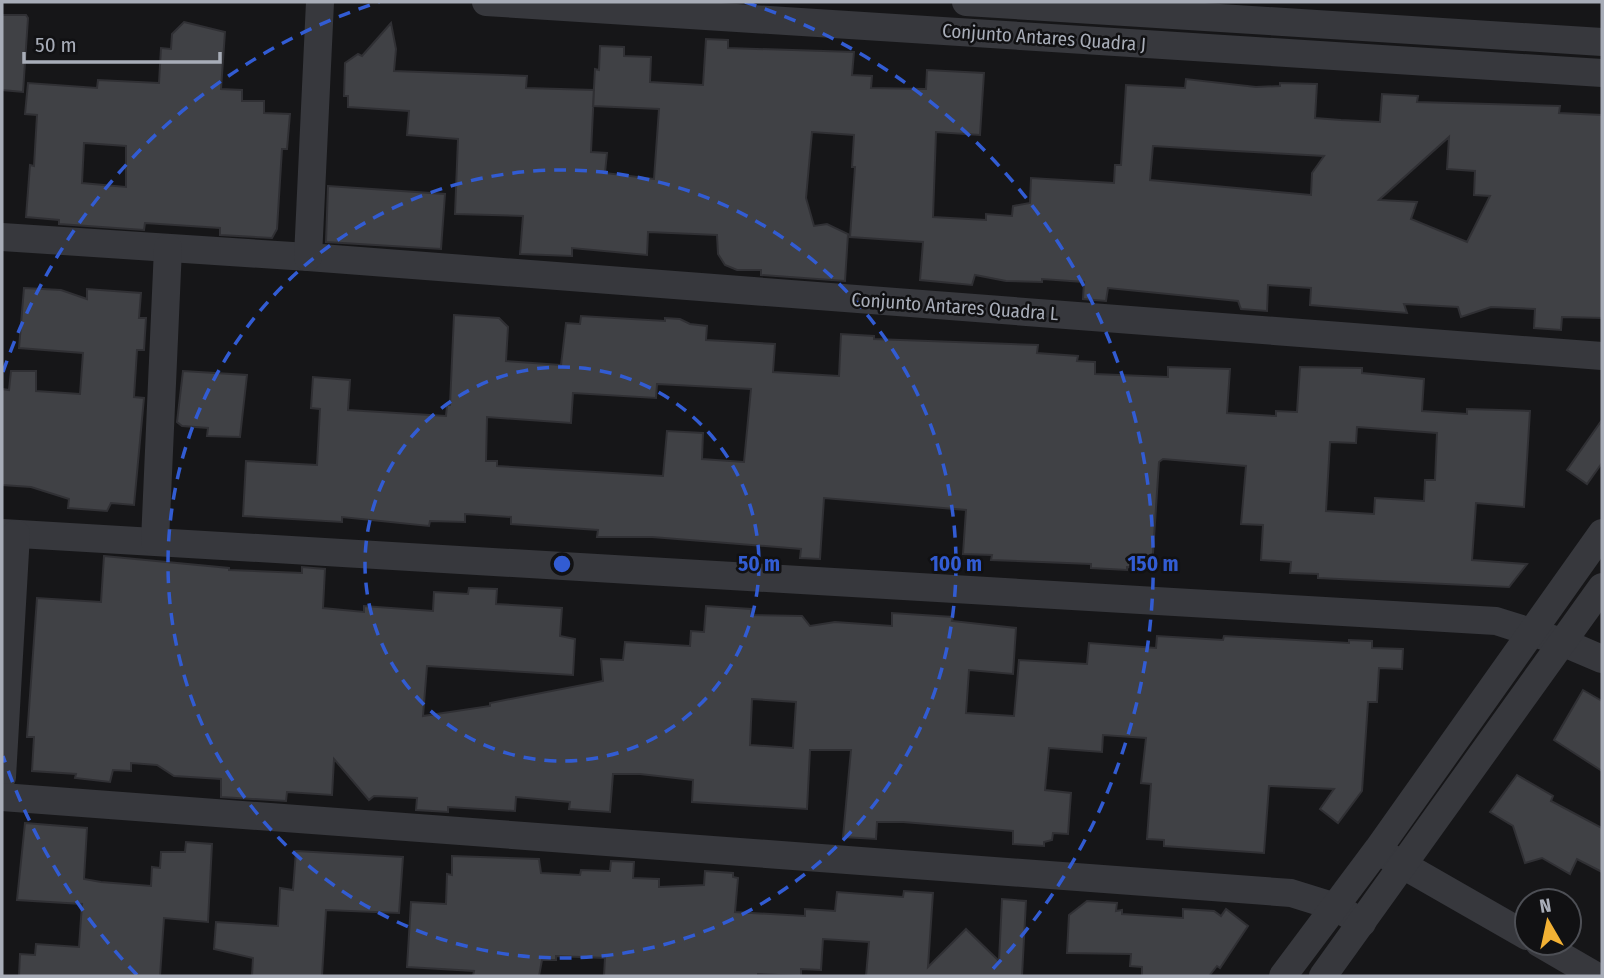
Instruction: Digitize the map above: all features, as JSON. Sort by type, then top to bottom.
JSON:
[{"type":"street","points":[[308,257],[320,2]]},
{"type":"street","name":"Conjunto Antares Quadra J","points":[[486,2],[1602,73]]},
{"type":"street","name":"Conjunto Antares Quadra J","points":[[966,2],[1602,42]]},
{"type":"street","points":[[973,33],[976,2]]},
{"type":"street","points":[[1472,65],[1475,34]]},
{"type":"street","name":"Conjunto Antares Quadra L","points":[[2,237],[308,257],[1602,356]]},
{"type":"street","points":[[155,541],[168,248]]},
{"type":"street","points":[[1283,976],[1378,849],[1602,533]]},
{"type":"street","points":[[2,777],[9,534],[1496,621],[1562,642],[1602,659]]},
{"type":"street","points":[[1323,976],[1404,867],[1602,587]]},
{"type":"street","points":[[2,797],[1291,893],[1336,907],[1362,923]]},
{"type":"street","points":[[1378,849],[1404,867],[1513,928]]},
{"type":"street","points":[[1563,957],[1596,976]]},
{"type":"building","points":[[2,15],[26,15],[28,18],[23,92],[2,90]]},
{"type":"building","points":[[184,22],[225,32],[221,89],[242,90],[242,101],[264,101],[264,113],[290,114],[287,149],[282,149],[277,229],[272,238],[220,235],[220,228],[145,223],[144,230],[59,224],[59,220],[26,217],[30,165],[34,166],[37,115],[25,114],[28,83],[97,88],[98,80],[159,83],[161,48],[171,49],[172,34]],"holes":[[[84,143],[126,146],[126,187],[82,183]]]},
{"type":"building","points":[[391,23],[396,49],[394,71],[527,76],[526,88],[594,90],[595,69],[599,70],[600,46],[624,47],[624,56],[651,57],[650,82],[703,85],[706,39],[728,40],[728,48],[854,52],[852,75],[872,76],[871,88],[926,89],[927,70],[984,73],[980,135],[936,132],[933,217],[986,220],[986,214],[1012,216],[1013,206],[1030,203],[1031,178],[1114,183],[1115,165],[1121,165],[1126,85],[1185,88],[1186,79],[1256,87],[1280,86],[1280,83],[1317,84],[1315,118],[1380,122],[1382,94],[1418,96],[1417,102],[1560,106],[1559,113],[1602,115],[1602,318],[1562,317],[1561,330],[1534,328],[1535,309],[1491,307],[1461,317],[1458,307],[1404,304],[1407,313],[1310,305],[1311,288],[1268,285],[1267,311],[1241,309],[1238,301],[1108,288],[1106,301],[1083,299],[1084,282],[1042,279],[1042,282],[1006,281],[975,275],[972,285],[920,280],[923,242],[850,237],[855,167],[852,167],[854,135],[812,132],[806,198],[814,226],[827,224],[848,234],[845,281],[761,275],[761,270],[737,270],[725,265],[718,254],[717,235],[648,232],[647,255],[572,248],[572,256],[520,254],[523,216],[455,214],[458,139],[407,135],[409,111],[348,107],[348,96],[344,96],[345,63],[358,54],[362,56]],"holes":[[[593,106],[659,109],[654,179],[605,173],[607,153],[591,152]],[[1449,137],[1447,169],[1475,171],[1474,195],[1490,196],[1467,242],[1411,219],[1417,202],[1379,200]],[[1153,146],[1235,151],[1324,156],[1312,173],[1311,195],[1150,180]]]},
{"type":"building","points":[[328,186],[445,194],[441,249],[326,242]]},
{"type":"building","points":[[24,288],[61,290],[87,299],[87,289],[141,293],[139,318],[146,318],[144,350],[137,350],[134,397],[144,398],[134,505],[111,503],[107,511],[68,508],[69,499],[31,487],[2,485],[2,389],[9,390],[11,371],[36,371],[36,391],[80,394],[83,353],[19,348]]},
{"type":"building","points":[[454,315],[499,318],[508,327],[506,361],[561,365],[566,323],[580,324],[581,316],[665,321],[665,318],[680,319],[690,324],[707,326],[706,340],[775,344],[773,372],[839,376],[841,334],[874,336],[874,339],[1038,345],[1037,353],[1078,356],[1077,361],[1095,362],[1095,374],[1168,377],[1168,367],[1230,369],[1227,413],[1276,416],[1276,411],[1297,412],[1300,367],[1362,368],[1362,373],[1424,379],[1422,411],[1467,414],[1467,409],[1530,411],[1524,507],[1476,503],[1472,560],[1527,564],[1509,587],[1318,578],[1318,574],[1290,573],[1291,562],[1261,560],[1263,525],[1241,524],[1246,466],[1163,459],[1159,462],[1152,568],[1127,567],[1127,570],[1091,568],[1091,564],[991,560],[992,555],[963,554],[966,510],[824,498],[820,559],[800,558],[801,549],[652,537],[597,537],[598,530],[511,524],[511,517],[465,514],[465,522],[430,521],[429,526],[342,517],[342,522],[243,516],[246,461],[317,465],[320,409],[311,408],[313,377],[350,380],[348,410],[446,416],[447,405],[450,405]],"holes":[[[657,384],[751,389],[744,462],[702,459],[703,433],[667,431],[663,476],[497,466],[497,461],[486,461],[487,417],[571,423],[573,393],[656,398]],[[1357,427],[1437,433],[1435,480],[1425,480],[1424,501],[1375,498],[1374,514],[1326,511],[1330,442],[1356,443]]]},
{"type":"building","points":[[183,371],[247,375],[240,437],[207,436],[208,428],[182,426],[177,422]]},
{"type":"building","points":[[1602,420],[1602,463],[1587,484],[1567,470]]},
{"type":"building","points":[[104,556],[229,570],[302,573],[302,567],[325,569],[323,608],[364,612],[364,606],[433,611],[434,592],[468,594],[469,588],[497,589],[496,604],[562,608],[560,636],[575,639],[573,675],[427,666],[423,716],[490,706],[490,703],[603,681],[601,659],[623,660],[625,642],[690,646],[691,631],[704,632],[706,606],[751,609],[751,615],[802,616],[810,626],[835,622],[892,626],[892,613],[953,617],[952,621],[1016,628],[1013,674],[969,670],[966,713],[1014,716],[1019,660],[1087,664],[1089,643],[1156,648],[1157,636],[1223,640],[1224,636],[1349,643],[1349,640],[1372,641],[1372,648],[1403,649],[1402,669],[1379,668],[1377,702],[1368,702],[1362,791],[1338,823],[1320,809],[1334,789],[1269,786],[1264,853],[1164,846],[1164,840],[1147,839],[1151,784],[1141,783],[1146,738],[1103,735],[1102,752],[1049,748],[1045,790],[1071,793],[1068,834],[1053,833],[1052,840],[1044,842],[1044,846],[1013,844],[1013,831],[903,822],[877,822],[876,839],[843,837],[851,750],[810,750],[807,809],[692,802],[693,780],[640,774],[613,774],[610,812],[569,809],[570,802],[516,797],[515,811],[448,807],[448,812],[416,810],[417,798],[374,796],[369,800],[334,759],[332,795],[287,792],[286,801],[221,797],[221,779],[174,776],[157,765],[131,763],[131,771],[113,770],[110,782],[75,778],[76,774],[32,771],[34,737],[27,737],[37,598],[101,602]],"holes":[[[752,699],[796,702],[793,748],[750,745]]]},
{"type":"building","points":[[1583,690],[1602,701],[1602,771],[1554,740]]},
{"type":"building","points":[[1517,775],[1553,796],[1551,801],[1602,828],[1602,872],[1577,859],[1570,874],[1542,858],[1525,863],[1513,826],[1490,812]]},
{"type":"building","points":[[25,823],[87,828],[84,879],[101,882],[151,886],[152,867],[160,868],[161,852],[185,852],[186,842],[212,844],[208,922],[164,918],[160,976],[19,976],[20,954],[35,955],[36,944],[79,947],[82,904],[17,900]]},
{"type":"building","points":[[296,851],[403,857],[399,913],[326,910],[322,976],[252,976],[253,958],[214,949],[216,922],[278,926],[280,888],[293,890]]},
{"type":"building","points":[[452,856],[539,859],[541,873],[580,875],[581,870],[610,871],[611,861],[634,862],[633,878],[659,879],[659,887],[704,885],[705,871],[733,873],[733,877],[738,878],[735,912],[805,916],[805,909],[835,911],[837,892],[903,897],[904,891],[933,893],[928,967],[966,929],[999,961],[1002,899],[1026,901],[1022,976],[866,976],[869,942],[823,939],[821,970],[801,969],[801,976],[604,976],[605,958],[556,956],[556,960],[542,960],[539,976],[473,976],[474,971],[407,967],[411,902],[446,904],[447,874],[452,875]]},
{"type":"building","points":[[1087,901],[1117,903],[1116,911],[1122,910],[1122,914],[1183,918],[1183,909],[1214,911],[1221,916],[1226,909],[1248,926],[1220,968],[1217,966],[1209,976],[1142,976],[1142,967],[1130,966],[1131,954],[1067,953],[1069,915]]}]
